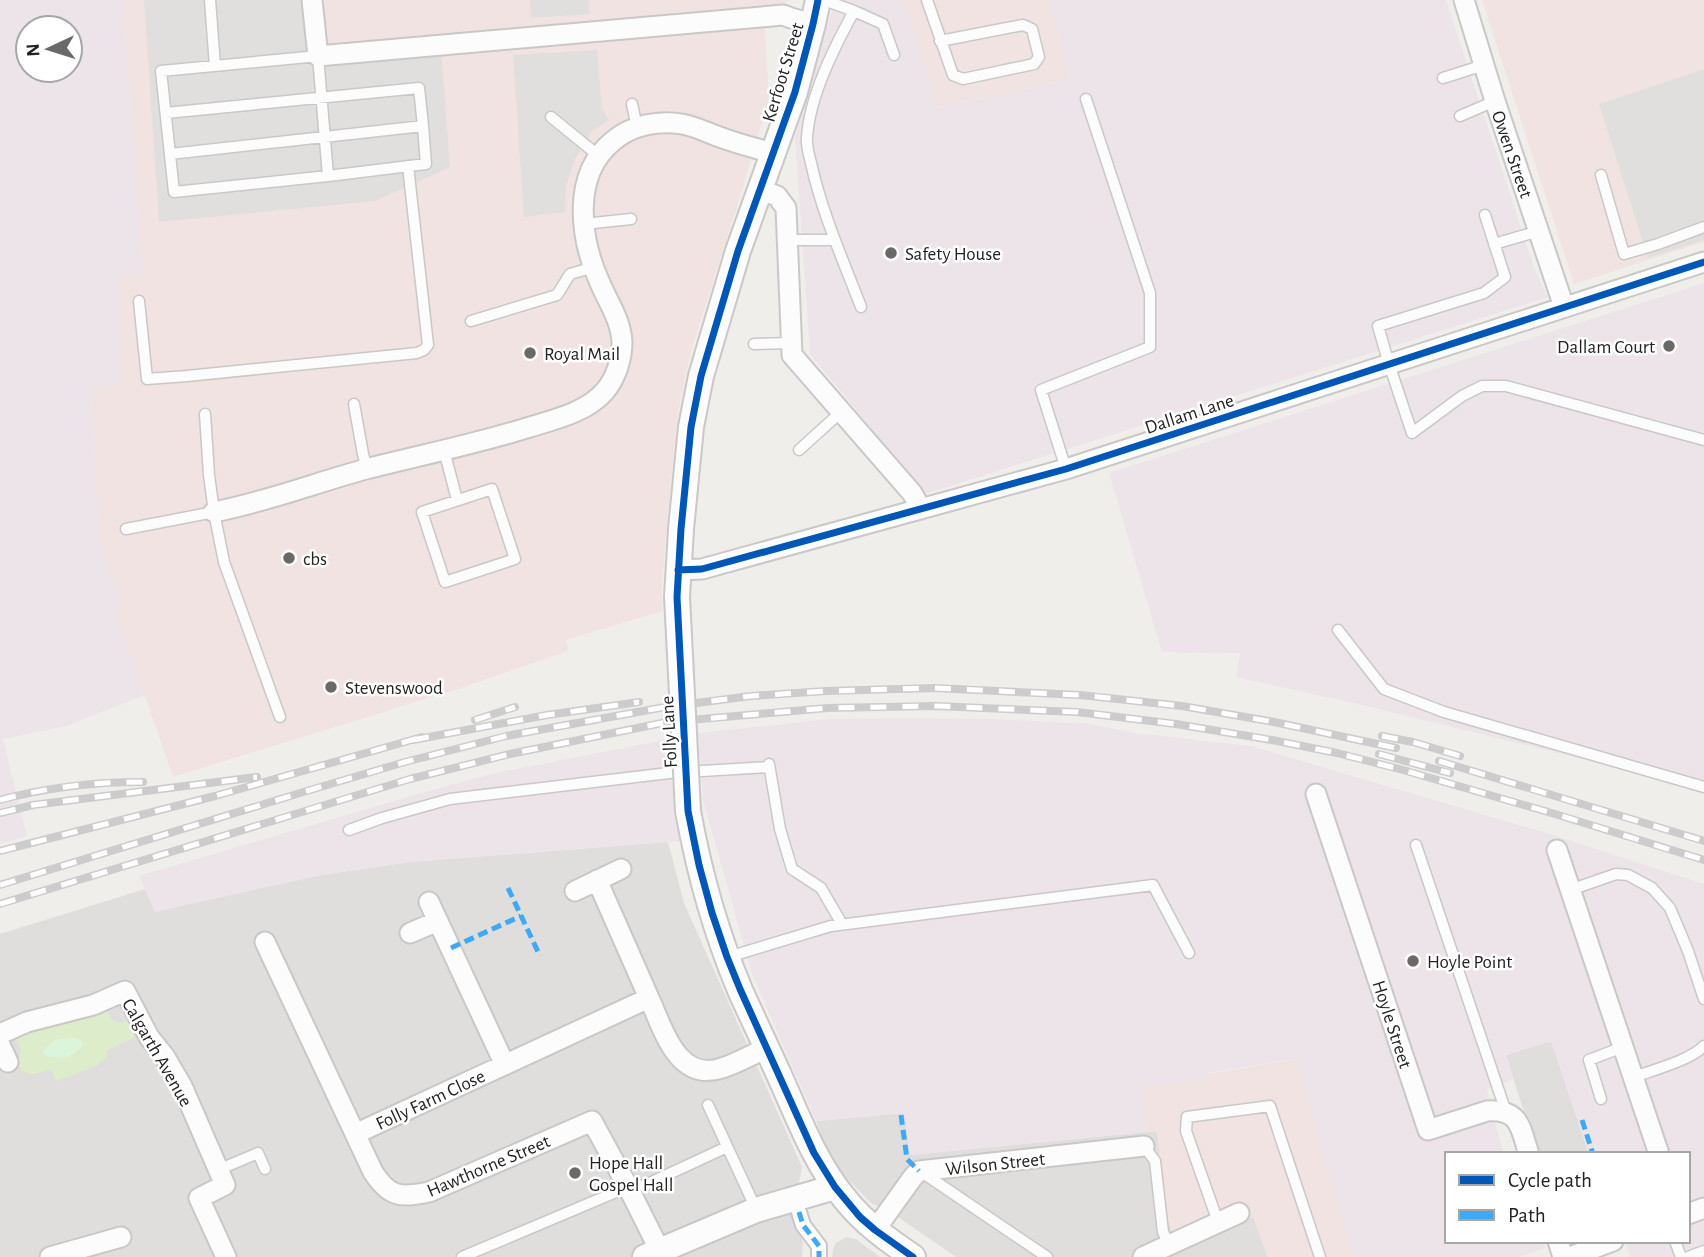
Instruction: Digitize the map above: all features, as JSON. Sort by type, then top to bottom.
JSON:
[{"type":"street","points":[[312,0],[318,56]]},
{"type":"street","name":"Owen Street","points":[[1464,0],[1564,307]]},
{"type":"street","name":"Kerfoot Street","points":[[318,56],[782,7],[815,12],[795,92],[773,153]]},
{"type":"street","points":[[214,512],[367,469],[501,436],[559,418],[596,401],[607,390],[615,376],[622,341],[618,321],[594,267],[584,224],[585,190],[598,156],[620,135],[656,122],[684,124],[773,153]]},
{"type":"street","name":"Folly Lane","points":[[773,153],[738,251],[701,376],[691,427],[677,597],[688,811],[698,865],[727,957],[814,1153],[835,1187],[860,1217],[914,1257]]},
{"type":"street","points":[[761,190],[777,196],[788,216],[791,343],[794,359],[912,493],[921,509]]},
{"type":"street","name":"Dallam Lane","points":[[678,570],[702,569],[1066,469],[1704,262]]},
{"type":"street","name":"Hoyle Street","points":[[1316,794],[1428,1130],[1487,1111],[1506,1112]]},
{"type":"street","points":[[1557,850],[1658,1152]]},
{"type":"street","points":[[575,891],[621,869]]},
{"type":"street","points":[[597,880],[677,1056],[692,1068],[721,1069],[766,1048]]},
{"type":"street","name":"Folly Farm Close","points":[[429,902],[505,1065]]},
{"type":"street","points":[[410,933],[438,921]]},
{"type":"street","name":"Hawthorne Street","points":[[265,942],[373,1172],[389,1191],[411,1196],[429,1192],[592,1121],[628,1187],[652,1254]]},
{"type":"street","name":"Calgarth Avenue","points":[[0,1034],[35,1020],[93,1005],[125,991],[149,1037],[182,1086],[218,1170]]},
{"type":"street","name":"Folly Farm Close","points":[[355,1134],[649,998]]},
{"type":"street","points":[[1506,1112],[1514,1116],[1519,1123],[1528,1152]]},
{"type":"street","name":"Wilson Street","points":[[875,1230],[919,1171],[1144,1146]]},
{"type":"street","points":[[218,1170],[225,1185],[199,1198],[226,1257]]},
{"type":"street","points":[[652,1254],[757,1210],[835,1187]]},
{"type":"street","points":[[799,1212],[803,1225],[820,1247],[819,1257]]},
{"type":"street","points":[[1143,1257],[1239,1213]]},
{"type":"street","points":[[50,1257],[121,1237]]},
{"type":"street","points":[[1570,1257],[1607,1243]]},
{"type":"lane","points":[[210,0],[215,66]]},
{"type":"lane","points":[[824,0],[883,24],[894,55]]},
{"type":"lane","points":[[927,0],[940,41],[953,75],[963,79],[1034,64],[1039,57],[1032,29],[1023,25],[940,41]]},
{"type":"lane","points":[[854,11],[831,53],[810,114],[806,140],[815,182],[860,307]]},
{"type":"lane","points":[[166,113],[321,97],[419,88],[426,164],[328,176],[174,192],[161,71],[318,56],[321,97],[328,176]]},
{"type":"lane","points":[[1443,78],[1484,65]]},
{"type":"lane","points":[[1066,469],[1041,390],[1150,347],[1150,293],[1086,99]]},
{"type":"lane","points":[[1460,116],[1496,101]]},
{"type":"lane","points":[[632,104],[637,127]]},
{"type":"lane","points":[[551,117],[598,156]]},
{"type":"lane","points":[[170,154],[423,126]]},
{"type":"lane","points":[[139,301],[147,379],[417,353],[424,350],[428,345],[408,166]]},
{"type":"lane","points":[[1601,175],[1625,254],[1704,227]]},
{"type":"lane","points":[[1485,215],[1505,277],[1484,293],[1378,326],[1412,433],[1462,396],[1482,386],[1506,386],[1704,440]]},
{"type":"lane","points":[[584,224],[631,219]]},
{"type":"lane","points":[[1494,244],[1539,231]]},
{"type":"lane","points":[[789,240],[835,240]]},
{"type":"lane","points":[[471,321],[557,295],[570,274],[594,267]]},
{"type":"lane","points":[[754,344],[791,343]]},
{"type":"lane","points":[[354,404],[367,469]]},
{"type":"lane","points":[[799,450],[841,412]]},
{"type":"lane","points":[[205,414],[209,475],[224,562],[280,717]]},
{"type":"lane","points":[[444,450],[457,500]]},
{"type":"lane","points":[[492,489],[515,559],[445,582],[422,512],[457,500],[492,489]]},
{"type":"lane","points":[[126,529],[214,512]]},
{"type":"lane","points":[[1338,630],[1384,689],[1444,712],[1704,787]]},
{"type":"lane","points":[[349,830],[450,799],[669,773],[769,765],[780,830],[792,869],[821,888],[842,924]]},
{"type":"lane","points":[[1416,845],[1506,1112]]},
{"type":"lane","points":[[1570,890],[1616,874],[1628,875],[1653,887],[1670,908],[1704,999]]},
{"type":"lane","points":[[727,957],[802,933],[842,924],[1153,885],[1189,953]]},
{"type":"lane","points":[[1601,1099],[1589,1060],[1624,1046]]},
{"type":"lane","points":[[1634,1077],[1683,1059],[1704,1046]]},
{"type":"lane","points":[[708,1105],[757,1210]]},
{"type":"lane","points":[[1218,1222],[1186,1131],[1187,1117],[1269,1106],[1320,1257]]},
{"type":"lane","points":[[1144,1146],[1155,1161],[1163,1232],[1169,1245]]},
{"type":"lane","points":[[461,1257],[628,1187],[643,1186],[727,1147]]},
{"type":"lane","points":[[218,1170],[258,1153],[265,1169]]},
{"type":"lane","points":[[919,1171],[1047,1257]]},
{"type":"lane","points":[[1688,1257],[1704,1251]]},
{"type":"shaded area","points":[[0,0],[123,0],[143,275],[117,278],[121,384],[92,391],[100,542],[122,604],[114,607],[145,695],[66,726],[3,739],[27,836],[0,844]]},
{"type":"shaded area","points":[[123,0],[788,0],[765,29],[769,98],[692,348],[683,386],[667,520],[662,611],[566,640],[568,651],[461,688],[173,777],[114,607],[122,604],[100,542],[92,390],[120,384],[117,278],[143,275]]},
{"type":"shaded area","points":[[144,0],[315,0],[321,47],[440,35],[450,167],[375,201],[159,222]]},
{"type":"shaded area","points":[[530,0],[589,0],[590,14],[531,18]]},
{"type":"shaded area","points":[[835,0],[895,0],[908,8],[937,108],[1071,79],[1048,0],[1446,0],[1535,270],[1548,297],[925,494],[810,354],[795,137]]},
{"type":"shaded area","points":[[895,0],[1048,0],[1071,79],[936,108],[908,8]]},
{"type":"shaded area","points":[[1482,0],[1704,0],[1704,242],[1574,284]]},
{"type":"shaded area","points":[[597,50],[602,109],[609,120],[592,131],[575,159],[566,186],[565,212],[524,217],[513,55]]},
{"type":"shaded area","points":[[1704,69],[1704,240],[1648,258],[1599,104]]},
{"type":"shaded area","points":[[1704,283],[1704,788],[1236,677],[1240,653],[1162,652],[1109,473]]},
{"type":"shaded area","points":[[829,719],[993,719],[1090,724],[1135,733],[1251,746],[1550,834],[1704,884],[1704,1257],[1630,1257],[1626,1243],[1690,1243],[1690,1152],[1588,1152],[1551,1041],[1506,1055],[1513,1079],[1487,1089],[1503,1152],[1445,1152],[1445,1243],[1543,1243],[1545,1248],[1519,1257],[1353,1257],[1296,1059],[1207,1073],[1210,1080],[1140,1085],[1146,1132],[910,1155],[904,1113],[816,1121],[752,974],[703,800],[698,733]]},
{"type":"shaded area","points":[[670,739],[674,814],[679,841],[410,862],[321,875],[155,912],[139,876],[495,773]]},
{"type":"shaded area","points":[[668,842],[684,903],[802,1167],[796,1199],[803,1245],[802,1257],[0,1257],[0,934],[145,889],[155,911],[321,875],[410,862]]},
{"type":"shaded area","points":[[1551,1041],[1588,1152],[1536,1152],[1506,1055]]},
{"type":"shaded area","points":[[1297,1059],[1353,1257],[1268,1257],[1253,1217],[1179,1249],[1167,1218],[1157,1132],[1146,1132],[1140,1085],[1209,1080],[1207,1074]]},
{"type":"shaded area","points":[[905,1113],[911,1155],[1157,1131],[1167,1218],[1180,1249],[1253,1217],[1268,1257],[956,1257],[895,1215],[871,1203],[832,1163],[816,1121]]},
{"type":"shaded area","points":[[846,1237],[856,1239],[880,1257],[832,1257],[836,1243]]},
{"type":"green space","points":[[109,1013],[116,1022],[127,1021],[135,1035],[106,1051],[108,1058],[98,1065],[56,1081],[51,1069],[31,1075],[21,1070],[17,1061],[21,1049],[15,1039],[23,1032],[25,1035]]},
{"type":"green space","points":[[55,1040],[81,1040],[83,1044],[71,1056],[54,1058],[43,1054],[43,1050]]},
{"type":"railway","points":[[0,885],[405,762],[506,736],[665,707],[751,696],[934,688],[1080,695],[1182,706],[1396,748]]},
{"type":"railway","points":[[413,740],[547,715],[639,702]]},
{"type":"railway","points":[[0,904],[410,779],[510,754],[667,722],[827,708],[936,706],[1077,712],[1176,724],[1272,740],[1403,770],[1704,860]]},
{"type":"railway","points":[[475,720],[515,707]]},
{"type":"railway","points":[[1382,736],[1460,756]]},
{"type":"railway","points":[[0,851],[215,796],[422,737]]},
{"type":"railway","points":[[1379,754],[1450,773]]},
{"type":"railway","points":[[1439,761],[1704,841]]},
{"type":"railway","points":[[0,813],[33,805],[257,777]]},
{"type":"railway","points":[[0,800],[71,786],[143,782]]},
{"type":"marked path","points":[[508,888],[540,956]]},
{"type":"marked path","points":[[451,948],[521,916]]},
{"type":"marked path","points":[[901,1115],[907,1159],[919,1171]]},
{"type":"marked path","points":[[1582,1120],[1592,1152]]},
{"type":"marked path","points":[[799,1212],[803,1225],[819,1246],[819,1257]]},
{"type":"cycle path","points":[[818,0],[795,92],[738,251],[701,376],[691,427],[677,597],[688,811],[699,865],[727,957],[814,1153],[835,1187],[860,1217],[913,1257]]},
{"type":"cycle path","points":[[678,570],[702,569],[1066,469],[1704,262]]},
{"type":"place","name":"Safety House","points":[[891,253]]},
{"type":"place","name":"Dallam Court","points":[[1669,346]]},
{"type":"place","name":"Royal Mail","points":[[530,353]]},
{"type":"place","name":"cbs","points":[[289,558]]},
{"type":"place","name":"Stevenswood","points":[[331,687]]},
{"type":"place","name":"Hoyle Point","points":[[1413,961]]},
{"type":"place","name":"Hope Hall Gospel Hall","points":[[575,1173]]}]
